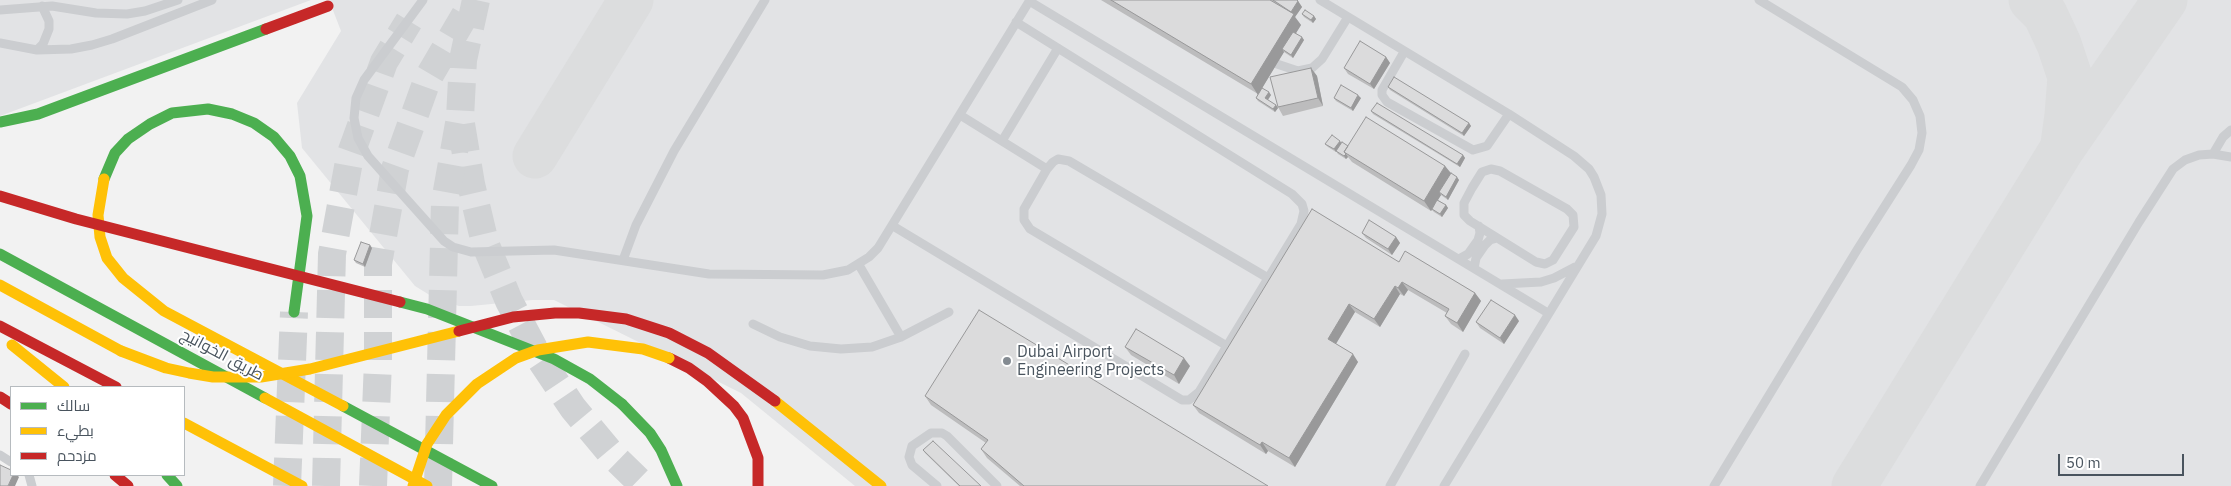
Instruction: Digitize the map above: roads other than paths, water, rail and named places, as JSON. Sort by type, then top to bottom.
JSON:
[{"type":"main road","points":[[0,122],[38,114],[328,6]]},
{"type":"main road","points":[[294,312],[307,216],[300,176],[290,156],[274,137],[254,122],[232,114],[208,109],[172,113],[150,124],[128,139],[115,153],[106,170],[100,192],[98,215],[100,237],[107,258],[123,278],[164,311],[492,486]]},
{"type":"main road","points":[[0,196],[76,219],[427,309],[524,346],[572,368],[607,390],[637,418],[654,439],[678,486]]},
{"type":"main road","name":"طريق الخوانيج","points":[[0,254],[427,486]]},
{"type":"main road","points":[[0,286],[121,351],[166,368],[213,376],[261,376],[310,369],[513,317],[555,313],[602,315],[649,325],[689,342],[726,365],[775,401],[882,486]]},
{"type":"main road","points":[[0,326],[114,386]]},
{"type":"main road","points":[[0,334],[24,357],[63,386]]},
{"type":"main road","points":[[413,486],[427,444],[446,414],[477,384],[516,358],[538,350],[588,342],[616,344],[643,349],[669,358],[689,368],[708,381],[734,406],[751,436],[758,458],[758,486]]},
{"type":"main road","points":[[185,424],[302,486]]},
{"type":"main road","points":[[116,476],[128,486]]},
{"type":"main road","points":[[168,476],[176,486]]},
{"type":"lane","points":[[0,10],[42,6],[111,14],[145,11],[178,0]]},
{"type":"lane","points":[[0,44],[37,50],[71,49],[98,43],[212,0]]},
{"type":"lane","points":[[423,0],[359,88],[354,118],[358,138],[368,156],[436,235],[453,247],[480,253],[510,250],[554,250],[709,274],[836,274],[859,265],[878,248],[893,226],[1029,1],[1548,313]]},
{"type":"lane","points":[[624,260],[636,225],[674,151],[765,0]]},
{"type":"lane","points":[[1320,0],[1509,114],[1581,162],[1599,186],[1602,204],[1600,225],[1594,240],[1444,486]]},
{"type":"lane","points":[[1714,486],[1857,250],[1911,165],[1919,150],[1922,133],[1920,116],[1913,100],[1902,87],[1759,0]]},
{"type":"lane","points":[[37,50],[47,37],[49,29],[49,21],[42,6]]},
{"type":"lane","points":[[1278,64],[1298,71],[1312,68],[1322,59],[1348,17]]},
{"type":"lane","points":[[893,226],[1182,400],[1189,400],[1199,392],[1301,224],[1304,211],[1298,198],[1016,22]]},
{"type":"lane","points":[[1002,141],[1058,48]]},
{"type":"lane","points":[[1404,52],[1382,90],[1382,95],[1387,102],[1473,150],[1487,146],[1509,114]]},
{"type":"lane","points":[[960,115],[1047,169]]},
{"type":"lane","points":[[2213,154],[2217,144],[2231,130]]},
{"type":"lane","points":[[1980,486],[2173,169],[2185,160],[2199,155],[2213,154],[2230,157]]},
{"type":"lane","points":[[1227,346],[1030,229],[1024,220],[1024,209],[1047,169],[1058,159],[1069,161],[1268,278]]},
{"type":"lane","points":[[1486,170],[1500,171],[1567,209],[1574,219],[1572,231],[1556,257],[1545,264],[1536,262],[1497,238],[1467,219],[1463,207],[1479,176],[1486,170]]},
{"type":"lane","points":[[1458,259],[1468,254],[1478,240],[1479,226]]},
{"type":"lane","points":[[1474,268],[1476,258],[1485,245],[1490,240],[1497,238]]},
{"type":"lane","points":[[859,265],[901,337]]},
{"type":"lane","points":[[1500,284],[1541,282],[1560,275],[1578,265]]},
{"type":"lane","points":[[753,324],[810,346],[841,350],[872,347],[901,337],[950,312]]},
{"type":"lane","points":[[1390,486],[1465,354]]},
{"type":"lane","points":[[937,486],[912,465],[909,457],[912,446],[931,433],[947,436],[997,486]]},
{"type":"tunnel","points":[[476,0],[463,60],[460,118],[471,184],[485,243],[509,301],[538,356],[573,408],[613,456],[644,486]]},
{"type":"tunnel","points":[[373,486],[378,361],[378,264],[395,169],[428,78],[465,15]]},
{"type":"tunnel","points":[[326,486],[332,254],[350,156],[384,62],[409,21]]},
{"type":"tunnel","points":[[438,486],[445,202],[460,118]]},
{"type":"tunnel","points":[[287,486],[294,312]]},
{"type":"place","name":"Dubai Airport Engineering Projects","points":[[1007,361]]}]
